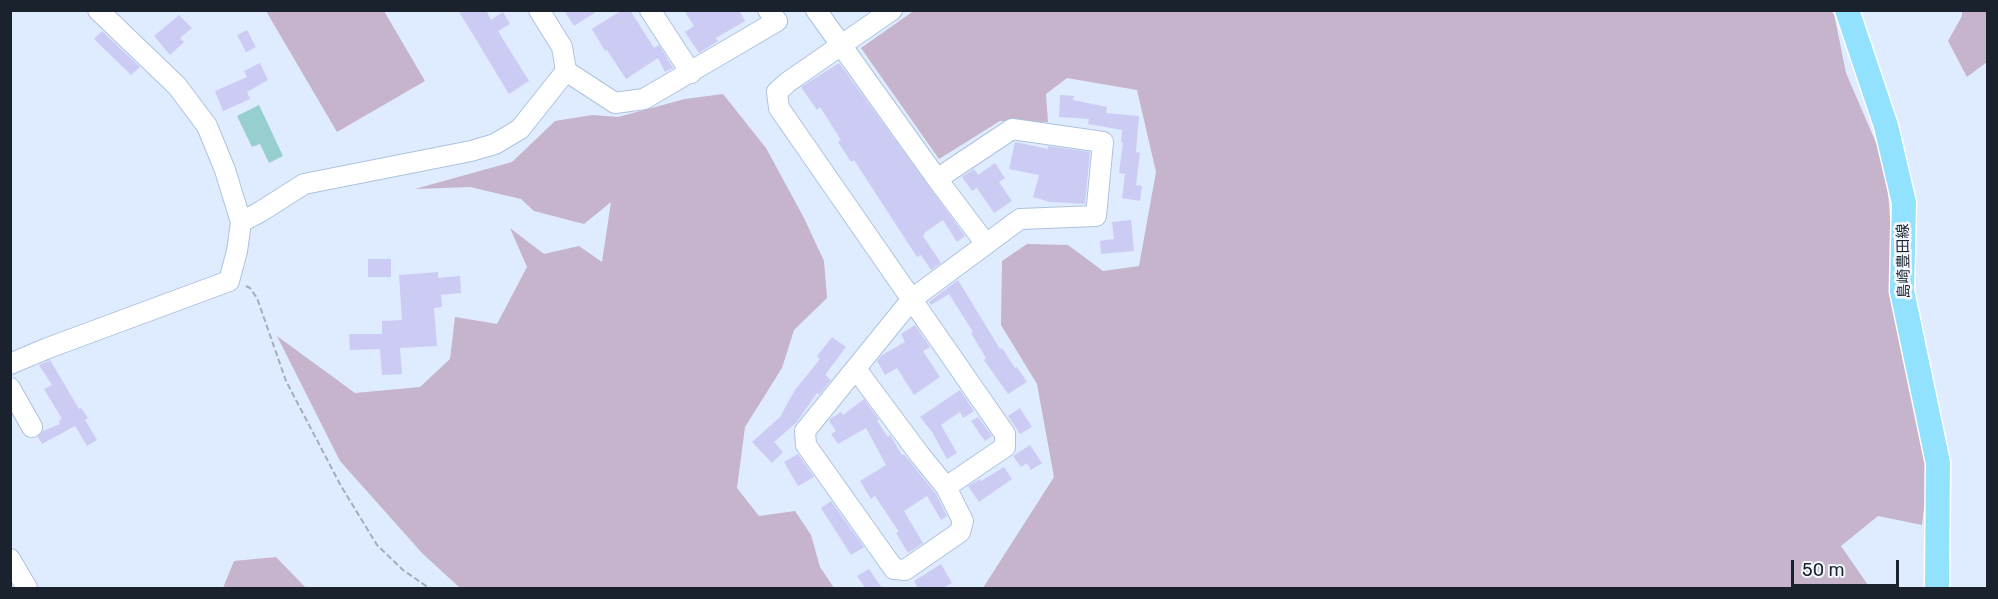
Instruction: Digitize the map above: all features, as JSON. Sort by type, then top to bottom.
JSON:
[{"type":"main road","name":"島崎豊田線","points":[[1847,10],[1886,126],[1904,203],[1902,291],[1938,463],[1938,588]]},
{"type":"street","points":[[10,364],[229,281],[237,251],[241,222],[225,170],[207,126],[177,86],[98,10]]},
{"type":"street","points":[[539,10],[562,47],[566,70],[615,103],[644,99],[777,21],[768,10]]},
{"type":"street","points":[[650,10],[691,73]]},
{"type":"street","points":[[816,10],[986,244]]},
{"type":"street","points":[[892,10],[777,92],[779,108],[1005,435],[1005,447],[946,487]]},
{"type":"street","points":[[241,222],[304,184],[471,151],[495,144],[520,129],[566,70]]},
{"type":"street","points":[[856,369],[946,487],[963,521],[960,532],[905,570],[894,569],[806,445],[805,431],[912,299],[986,244],[1020,219],[1096,216],[1103,142],[1012,129],[937,179]]},
{"type":"street","points":[[10,388],[32,428]]},
{"type":"street","points":[[10,559],[27,588]]},
{"type":"path","points":[[229,281],[250,288],[254,293],[286,381],[342,486],[377,545],[403,570],[429,588]]},
{"type":"shaded area","points":[[915,10],[1831,11],[1834,14],[1846,73],[1886,166],[1899,336],[1916,396],[1928,473],[1922,525],[1878,516],[1841,546],[1870,588],[983,588],[1054,477],[1037,384],[1001,325],[1002,261],[1027,244],[1068,245],[1103,271],[1139,266],[1156,172],[1137,90],[1067,78],[1046,94],[1048,122],[1000,121],[939,159],[861,48]]},
{"type":"shaded area","points":[[266,11],[384,11],[425,81],[337,132]]},
{"type":"shaded area","points":[[1962,11],[1987,11],[1987,62],[1967,77],[1948,41],[1962,16]]},
{"type":"shaded area","points":[[723,94],[766,148],[804,218],[824,261],[827,298],[794,330],[782,368],[745,427],[737,488],[759,516],[795,511],[811,535],[820,567],[834,588],[460,588],[422,553],[340,461],[277,336],[355,393],[420,387],[450,359],[455,317],[497,324],[527,267],[510,228],[544,254],[579,246],[602,262],[611,202],[584,224],[534,211],[521,199],[470,187],[415,189],[512,162],[555,121],[592,115],[618,117],[685,99]]},
{"type":"shaded area","points":[[259,105],[283,156],[269,163],[260,144],[252,147],[237,116]]},
{"type":"shaded area","points":[[276,557],[306,588],[223,588],[234,561]]},
{"type":"building","points":[[458,10],[486,10],[491,20],[503,12],[510,24],[498,31],[529,81],[509,94]]},
{"type":"building","points":[[564,10],[599,10],[574,26]]},
{"type":"building","points":[[622,10],[630,10],[654,48],[659,45],[673,68],[665,72],[658,58],[626,79],[592,29]]},
{"type":"building","points":[[684,10],[739,10],[745,21],[716,38],[718,41],[699,53],[685,32],[694,26]]},
{"type":"building","points":[[179,15],[192,28],[180,38],[184,42],[170,55],[154,36]]},
{"type":"building","points":[[247,30],[256,47],[246,52],[237,35]]},
{"type":"building","points":[[102,31],[140,67],[131,75],[94,39]]},
{"type":"building","points":[[260,63],[268,80],[247,92],[250,99],[223,111],[215,91],[247,77],[244,71]]},
{"type":"building","points":[[839,63],[965,236],[957,242],[943,220],[924,233],[923,236],[941,263],[931,270],[921,255],[917,257],[854,160],[851,162],[838,142],[841,140],[820,107],[817,110],[801,87]]},
{"type":"building","points":[[1060,95],[1074,96],[1073,100],[1107,107],[1106,113],[1139,116],[1136,152],[1140,153],[1136,185],[1142,186],[1140,201],[1122,198],[1125,174],[1119,173],[1123,142],[1121,142],[1122,130],[1088,124],[1089,119],[1059,117]]},
{"type":"building","points":[[1015,142],[1048,149],[1048,146],[1090,152],[1085,204],[1050,202],[1033,197],[1039,175],[1009,169]]},
{"type":"building","points":[[995,163],[1005,178],[999,182],[1012,201],[994,213],[977,188],[972,191],[962,177],[974,169],[978,175]]},
{"type":"building","points":[[1131,220],[1134,251],[1101,254],[1100,241],[1114,239],[1112,222]]},
{"type":"building","points":[[368,259],[391,259],[391,277],[368,277]]},
{"type":"building","points":[[438,272],[438,278],[460,276],[461,293],[441,295],[442,307],[434,308],[437,346],[400,348],[402,374],[382,375],[380,349],[350,350],[349,334],[382,334],[382,321],[402,320],[399,275]]},
{"type":"building","points":[[958,280],[1000,349],[1002,348],[1027,382],[1008,394],[984,360],[986,358],[971,333],[973,332],[949,294],[931,305],[929,302]]},
{"type":"building","points":[[915,325],[930,347],[923,351],[940,377],[914,395],[897,368],[885,375],[877,361],[882,355],[905,342],[901,334]]},
{"type":"building","points":[[832,337],[846,347],[825,375],[831,380],[819,395],[817,393],[796,423],[774,442],[783,452],[772,463],[752,442],[780,417],[795,390],[820,359],[817,356]]},
{"type":"building","points":[[50,360],[79,409],[81,408],[88,418],[85,420],[97,440],[87,446],[75,426],[42,444],[38,437],[43,431],[60,424],[59,421],[62,419],[44,389],[52,385],[39,365]]},
{"type":"building","points":[[960,390],[974,411],[963,418],[960,412],[941,425],[957,453],[947,459],[932,432],[920,417]]},
{"type":"building","points":[[864,399],[888,437],[890,435],[902,455],[904,454],[936,494],[947,516],[941,520],[927,496],[904,511],[923,543],[908,553],[896,533],[899,532],[875,496],[871,499],[860,481],[886,465],[866,428],[838,444],[831,434],[836,431],[830,419],[841,412],[843,415]]},
{"type":"building","points":[[1020,408],[1032,427],[1020,434],[1008,416]]},
{"type":"building","points":[[978,417],[992,436],[985,441],[971,421]]},
{"type":"building","points":[[1030,445],[1042,463],[1031,470],[1027,463],[1021,467],[1013,456]]},
{"type":"building","points":[[798,454],[814,477],[798,486],[784,462]]},
{"type":"building","points":[[1004,467],[1012,479],[979,502],[968,486]]},
{"type":"building","points":[[831,501],[864,547],[851,555],[821,508]]},
{"type":"building","points":[[941,564],[952,583],[943,588],[918,588],[914,581]]},
{"type":"building","points":[[869,569],[882,588],[865,588],[857,576]]}]
